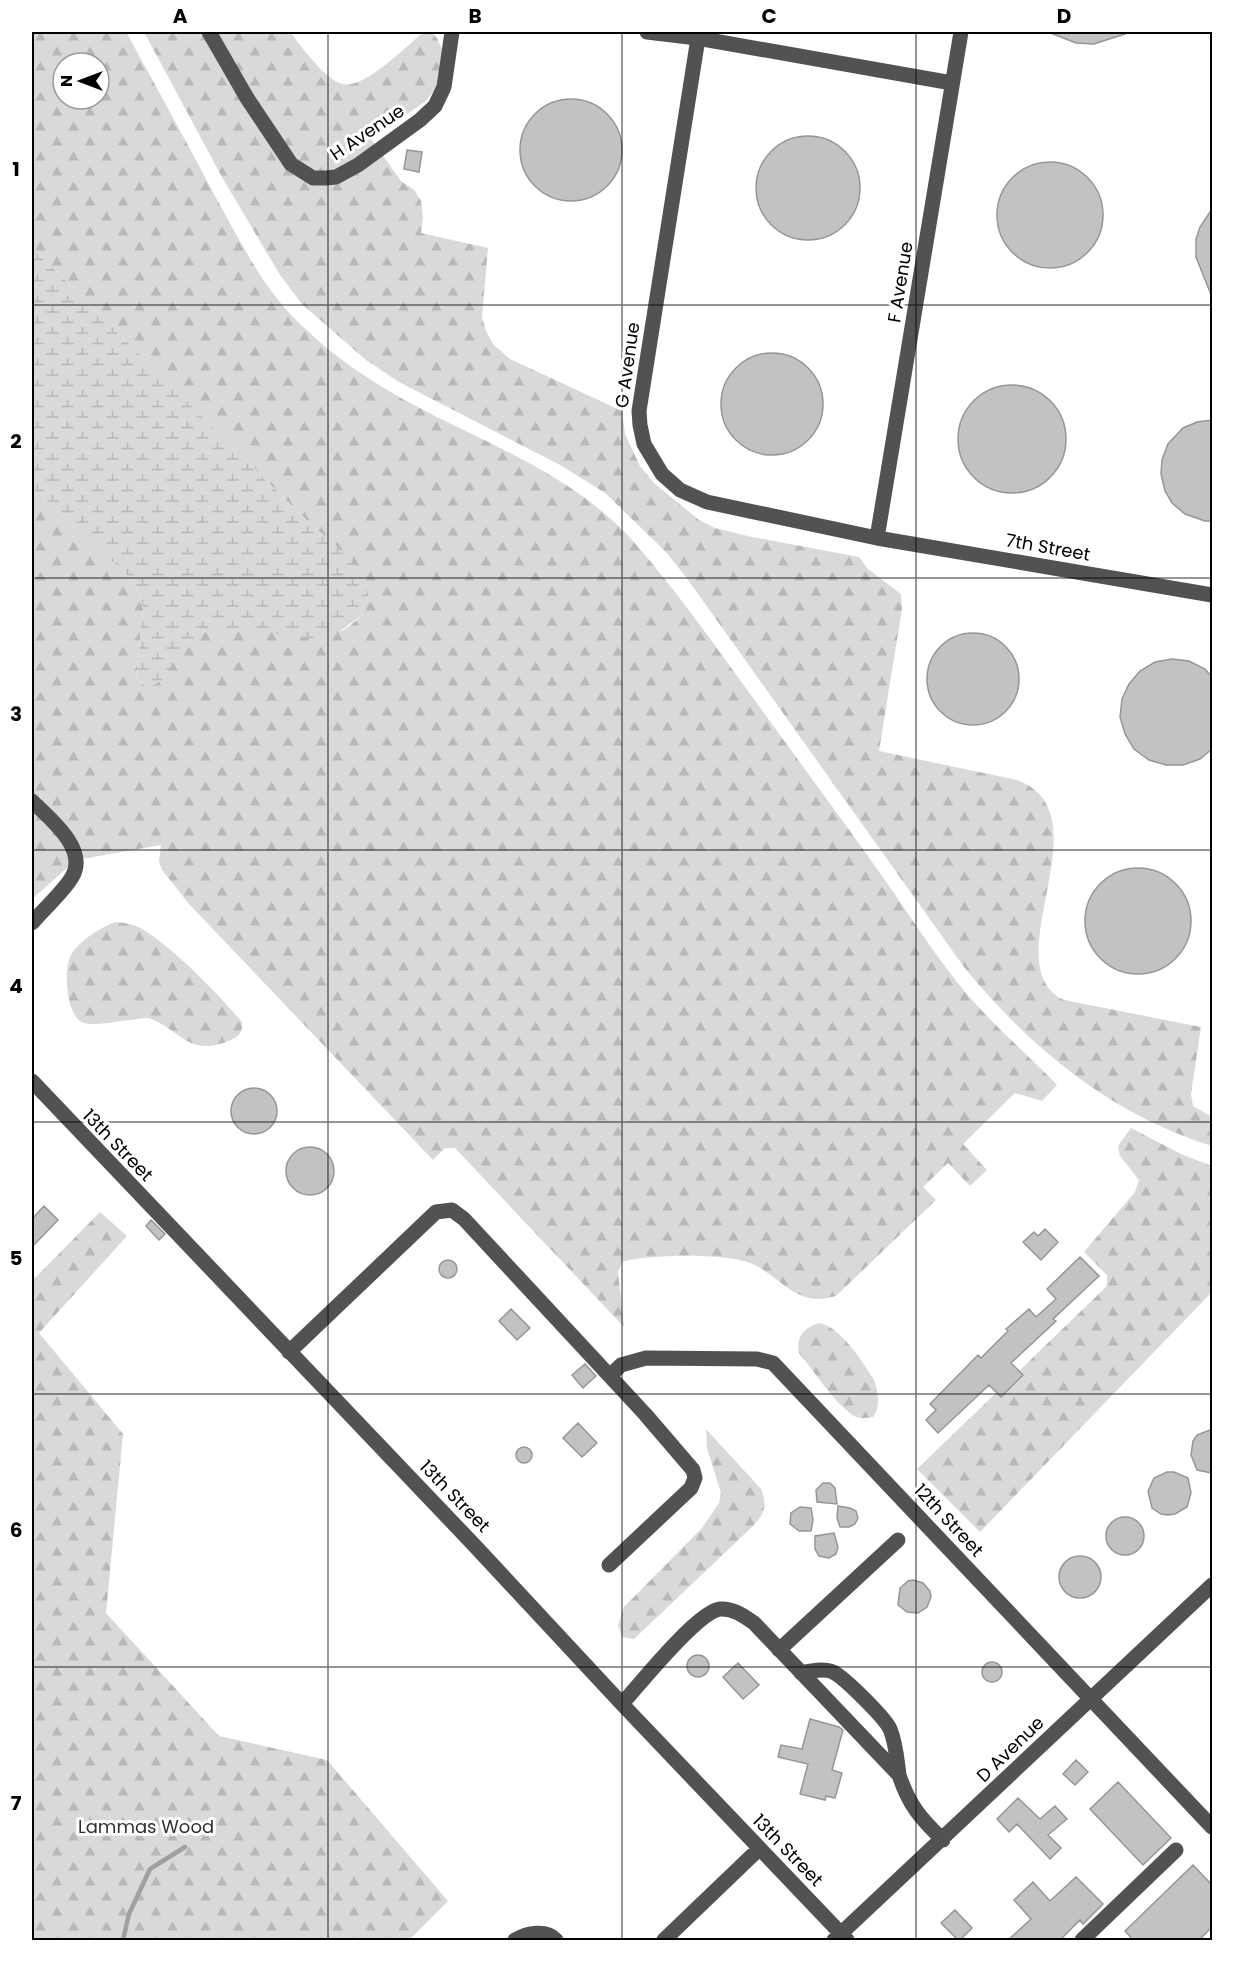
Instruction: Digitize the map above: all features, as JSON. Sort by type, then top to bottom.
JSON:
[{"type":"lane","name":"H Avenue","points":[[209,32],[247,98],[291,164],[313,178],[326,178],[336,177],[358,165],[420,120],[435,106],[444,87],[452,32]]},
{"type":"lane","points":[[647,32],[698,35],[951,83]]},
{"type":"lane","name":"F Avenue","points":[[877,538],[961,32]]},
{"type":"lane","name":"G Avenue","points":[[698,35],[641,398],[640,425],[645,444],[662,474],[680,490],[695,498],[877,538]]},
{"type":"lane","name":"7th Street","points":[[877,538],[1212,595]]},
{"type":"lane","points":[[32,801],[64,833],[74,849],[76,860],[72,877],[32,923]]},
{"type":"lane","name":"13th Street","points":[[32,1081],[475,1546],[840,1938]]},
{"type":"lane","points":[[289,1352],[436,1212],[452,1210],[464,1219],[610,1376],[693,1470],[695,1478],[691,1488],[609,1565]]},
{"type":"lane","name":"12th Street","points":[[610,1376],[621,1365],[652,1357],[757,1359],[773,1364],[1212,1827]]},
{"type":"lane","points":[[779,1650],[898,1540]]},
{"type":"lane","name":"D Avenue","points":[[840,1938],[1212,1585]]},
{"type":"lane","points":[[622,1704],[678,1643],[712,1612],[727,1610],[746,1617],[754,1623],[899,1775]]},
{"type":"lane","points":[[801,1673],[821,1670],[834,1672],[881,1717],[893,1737],[899,1775],[908,1800],[915,1811],[943,1840]]},
{"type":"lane","points":[[664,1941],[759,1849]]},
{"type":"lane","points":[[1082,1941],[1176,1850]]},
{"type":"lane","points":[[516,1941],[522,1936],[537,1932],[552,1936],[556,1941]]},
{"type":"green space","points":[[32,32],[126,32],[241,243],[281,304],[318,341],[356,370],[399,397],[505,450],[573,489],[604,513],[633,541],[708,636],[957,982],[993,1022],[1057,1085],[1042,1101],[1015,1093],[963,1144],[987,1170],[970,1186],[948,1163],[923,1187],[936,1200],[836,1296],[818,1299],[799,1295],[759,1267],[738,1260],[686,1256],[649,1257],[622,1262],[618,1272],[624,1327],[455,1148],[445,1148],[433,1160],[189,904],[162,870],[159,861],[161,845],[76,860],[32,899],[32,488],[131,579],[140,595],[143,609],[136,679],[162,680],[187,643],[207,631],[243,628],[302,636],[320,636],[341,632],[363,614],[339,549],[301,515],[33,248]]},
{"type":"green space","points":[[144,32],[290,32],[321,69],[343,84],[352,84],[374,73],[424,32],[431,32],[437,38],[444,54],[438,85],[426,101],[371,139],[401,181],[414,190],[421,201],[423,218],[421,233],[488,248],[482,317],[493,344],[510,359],[622,411],[625,434],[640,466],[654,483],[699,520],[715,528],[747,536],[859,557],[868,569],[901,594],[902,609],[879,751],[1017,780],[1041,796],[1052,820],[1053,849],[1039,945],[1041,972],[1053,993],[1064,1000],[1201,1027],[1191,1094],[1193,1106],[1212,1117],[1212,1146],[1175,1133],[1107,1097],[1045,1051],[990,997],[964,967],[686,577],[665,551],[605,493],[562,466],[399,382],[366,360],[302,304],[280,275],[223,179]]},
{"type":"green space","points":[[33,248],[301,515],[356,566],[366,583],[369,601],[363,614],[338,633],[325,638],[243,629],[205,631],[192,640],[162,680],[152,686],[141,686],[136,679],[143,609],[140,595],[131,579],[32,488]]},
{"type":"green space","points":[[115,922],[142,929],[182,960],[242,1022],[239,1035],[217,1045],[205,1046],[187,1041],[161,1023],[149,1018],[97,1024],[84,1023],[78,1019],[73,1012],[68,992],[67,971],[71,955],[91,935]]},
{"type":"green space","points":[[1131,1128],[1181,1154],[1212,1166],[1212,1292],[980,1532],[917,1469],[1107,1286],[1107,1275],[1084,1252],[1135,1192],[1139,1180],[1120,1156],[1118,1146]]},
{"type":"green space","name":"Lammas Wood","points":[[100,1212],[127,1236],[39,1333],[123,1434],[106,1613],[219,1736],[327,1760],[448,1901],[409,1940],[32,1940],[32,1278],[36,1277]]},
{"type":"green space","points":[[819,1323],[843,1337],[873,1378],[878,1398],[876,1413],[873,1417],[859,1418],[847,1411],[799,1353],[798,1342],[802,1334],[809,1327]]},
{"type":"green space","points":[[706,1429],[761,1489],[764,1501],[763,1510],[751,1528],[634,1639],[622,1637],[618,1625],[624,1607],[702,1528],[719,1503],[721,1493],[707,1448]]},
{"type":"building","points":[[1048,32],[1124,32],[1125,34],[1094,44],[1076,43]]},
{"type":"building","points":[[571,99],[591,103],[607,114],[618,130],[622,150],[618,170],[607,186],[591,197],[571,201],[551,197],[535,186],[524,170],[520,150],[524,130],[535,114],[551,103]]},
{"type":"building","points":[[808,136],[828,140],[837,145],[851,159],[856,168],[860,188],[856,208],[851,217],[837,231],[828,236],[808,240],[788,236],[779,231],[765,217],[760,208],[756,188],[760,168],[765,159],[779,145],[788,140]]},
{"type":"building","points":[[407,150],[422,152],[419,172],[404,169]]},
{"type":"building","points":[[1050,162],[1070,166],[1087,178],[1099,195],[1103,215],[1099,235],[1087,252],[1070,264],[1050,268],[1030,264],[1013,252],[1001,235],[997,215],[1001,195],[1013,178],[1030,166]]},
{"type":"building","points":[[1212,209],[1212,297],[1196,257],[1196,239],[1200,227]]},
{"type":"building","points":[[772,353],[792,357],[808,368],[819,384],[823,404],[819,424],[808,440],[792,451],[772,455],[752,451],[736,440],[725,424],[721,404],[725,384],[736,368],[752,357]]},
{"type":"building","points":[[1012,385],[1033,389],[1050,401],[1062,418],[1066,439],[1062,460],[1050,477],[1033,489],[1012,493],[991,489],[974,477],[962,460],[958,439],[962,418],[974,401],[991,389]]},
{"type":"building","points":[[1212,420],[1212,521],[1205,521],[1185,514],[1172,503],[1165,491],[1161,474],[1162,460],[1168,444],[1183,428],[1197,422]]},
{"type":"building","points":[[964,633],[982,633],[999,640],[1012,653],[1019,670],[1019,688],[1012,705],[999,718],[982,725],[964,725],[947,718],[934,705],[927,688],[927,670],[934,653],[947,640]]},
{"type":"building","points":[[1172,659],[1189,661],[1205,669],[1212,677],[1212,749],[1200,759],[1183,765],[1166,765],[1149,760],[1134,749],[1125,734],[1120,717],[1122,699],[1129,684],[1140,671],[1155,662]]},
{"type":"building","points":[[1138,868],[1158,872],[1175,884],[1187,901],[1191,921],[1187,941],[1175,958],[1158,970],[1138,974],[1118,970],[1101,958],[1089,941],[1085,921],[1089,901],[1101,884],[1118,872]]},
{"type":"building","points":[[259,1088],[271,1094],[276,1102],[276,1120],[271,1128],[263,1133],[249,1134],[237,1128],[232,1120],[231,1106],[237,1094],[245,1089]]},
{"type":"building","points":[[310,1147],[327,1154],[334,1171],[327,1188],[310,1195],[293,1188],[286,1171],[293,1154]]},
{"type":"building","points":[[44,1206],[58,1220],[32,1247],[32,1219]]},
{"type":"building","points":[[151,1220],[165,1234],[159,1240],[146,1226]]},
{"type":"building","points":[[1045,1229],[1058,1242],[1041,1260],[1023,1242],[1034,1232],[1038,1236]]},
{"type":"building","points":[[1080,1257],[1099,1276],[1011,1363],[1023,1375],[1001,1397],[989,1385],[938,1433],[926,1420],[936,1410],[930,1404],[978,1355],[981,1358],[1008,1331],[1006,1329],[1029,1309],[1036,1317],[1056,1299],[1047,1289]]},
{"type":"building","points":[[448,1260],[454,1263],[457,1269],[454,1275],[448,1278],[442,1275],[439,1269],[442,1263]]},
{"type":"building","points":[[511,1309],[530,1328],[517,1340],[499,1321]]},
{"type":"building","points":[[585,1364],[596,1376],[583,1388],[572,1375]]},
{"type":"building","points":[[578,1423],[597,1443],[582,1457],[563,1438]]},
{"type":"building","points":[[1212,1429],[1212,1473],[1197,1470],[1191,1455],[1193,1441],[1197,1435]]},
{"type":"building","points":[[521,1447],[527,1447],[532,1455],[530,1461],[521,1463],[516,1458],[516,1452]]},
{"type":"building","points":[[1167,1472],[1174,1472],[1188,1478],[1191,1493],[1187,1507],[1168,1515],[1161,1514],[1152,1508],[1148,1491],[1154,1478]]},
{"type":"building","points":[[823,1483],[830,1483],[835,1488],[837,1504],[817,1502],[816,1490]]},
{"type":"building","points":[[838,1506],[856,1511],[858,1518],[855,1524],[840,1527],[837,1518]]},
{"type":"building","points":[[800,1507],[811,1508],[813,1520],[811,1531],[799,1531],[790,1524],[791,1513]]},
{"type":"building","points":[[1125,1517],[1138,1523],[1144,1536],[1138,1549],[1125,1555],[1112,1549],[1106,1536],[1112,1523]]},
{"type":"building","points":[[834,1533],[838,1547],[836,1554],[829,1558],[819,1556],[815,1549],[815,1536]]},
{"type":"building","points":[[1080,1556],[1095,1562],[1101,1577],[1095,1592],[1080,1598],[1065,1592],[1059,1577],[1065,1562]]},
{"type":"building","points":[[913,1580],[923,1583],[930,1591],[931,1597],[927,1607],[918,1613],[907,1612],[898,1605],[900,1588]]},
{"type":"building","points":[[694,1655],[702,1655],[709,1662],[709,1670],[702,1677],[694,1677],[687,1670],[687,1662]]},
{"type":"building","points":[[992,1662],[999,1665],[1002,1672],[999,1679],[992,1682],[985,1679],[982,1672],[985,1665]]},
{"type":"building","points":[[738,1663],[759,1685],[743,1699],[723,1677]]},
{"type":"building","points":[[810,1719],[843,1730],[832,1770],[842,1773],[835,1798],[826,1796],[825,1800],[800,1794],[808,1764],[778,1757],[781,1745],[802,1749]]},
{"type":"building","points":[[1076,1760],[1088,1772],[1075,1785],[1063,1774]]},
{"type":"building","points":[[1118,1782],[1171,1838],[1143,1865],[1090,1809]]},
{"type":"building","points":[[1018,1798],[1040,1819],[1055,1806],[1067,1819],[1048,1835],[1061,1848],[1050,1859],[1017,1824],[1009,1832],[997,1819]]},
{"type":"building","points":[[1193,1865],[1212,1885],[1212,1927],[1198,1941],[1134,1941],[1125,1931]]},
{"type":"building","points":[[1076,1877],[1103,1904],[1083,1924],[1080,1920],[1059,1941],[1007,1941],[1031,1919],[1014,1900],[1033,1882],[1050,1901]]},
{"type":"building","points":[[955,1910],[972,1928],[959,1941],[941,1923]]},
{"type":"waterway","points":[[123,1940],[129,1914],[150,1869],[185,1847]]}]
